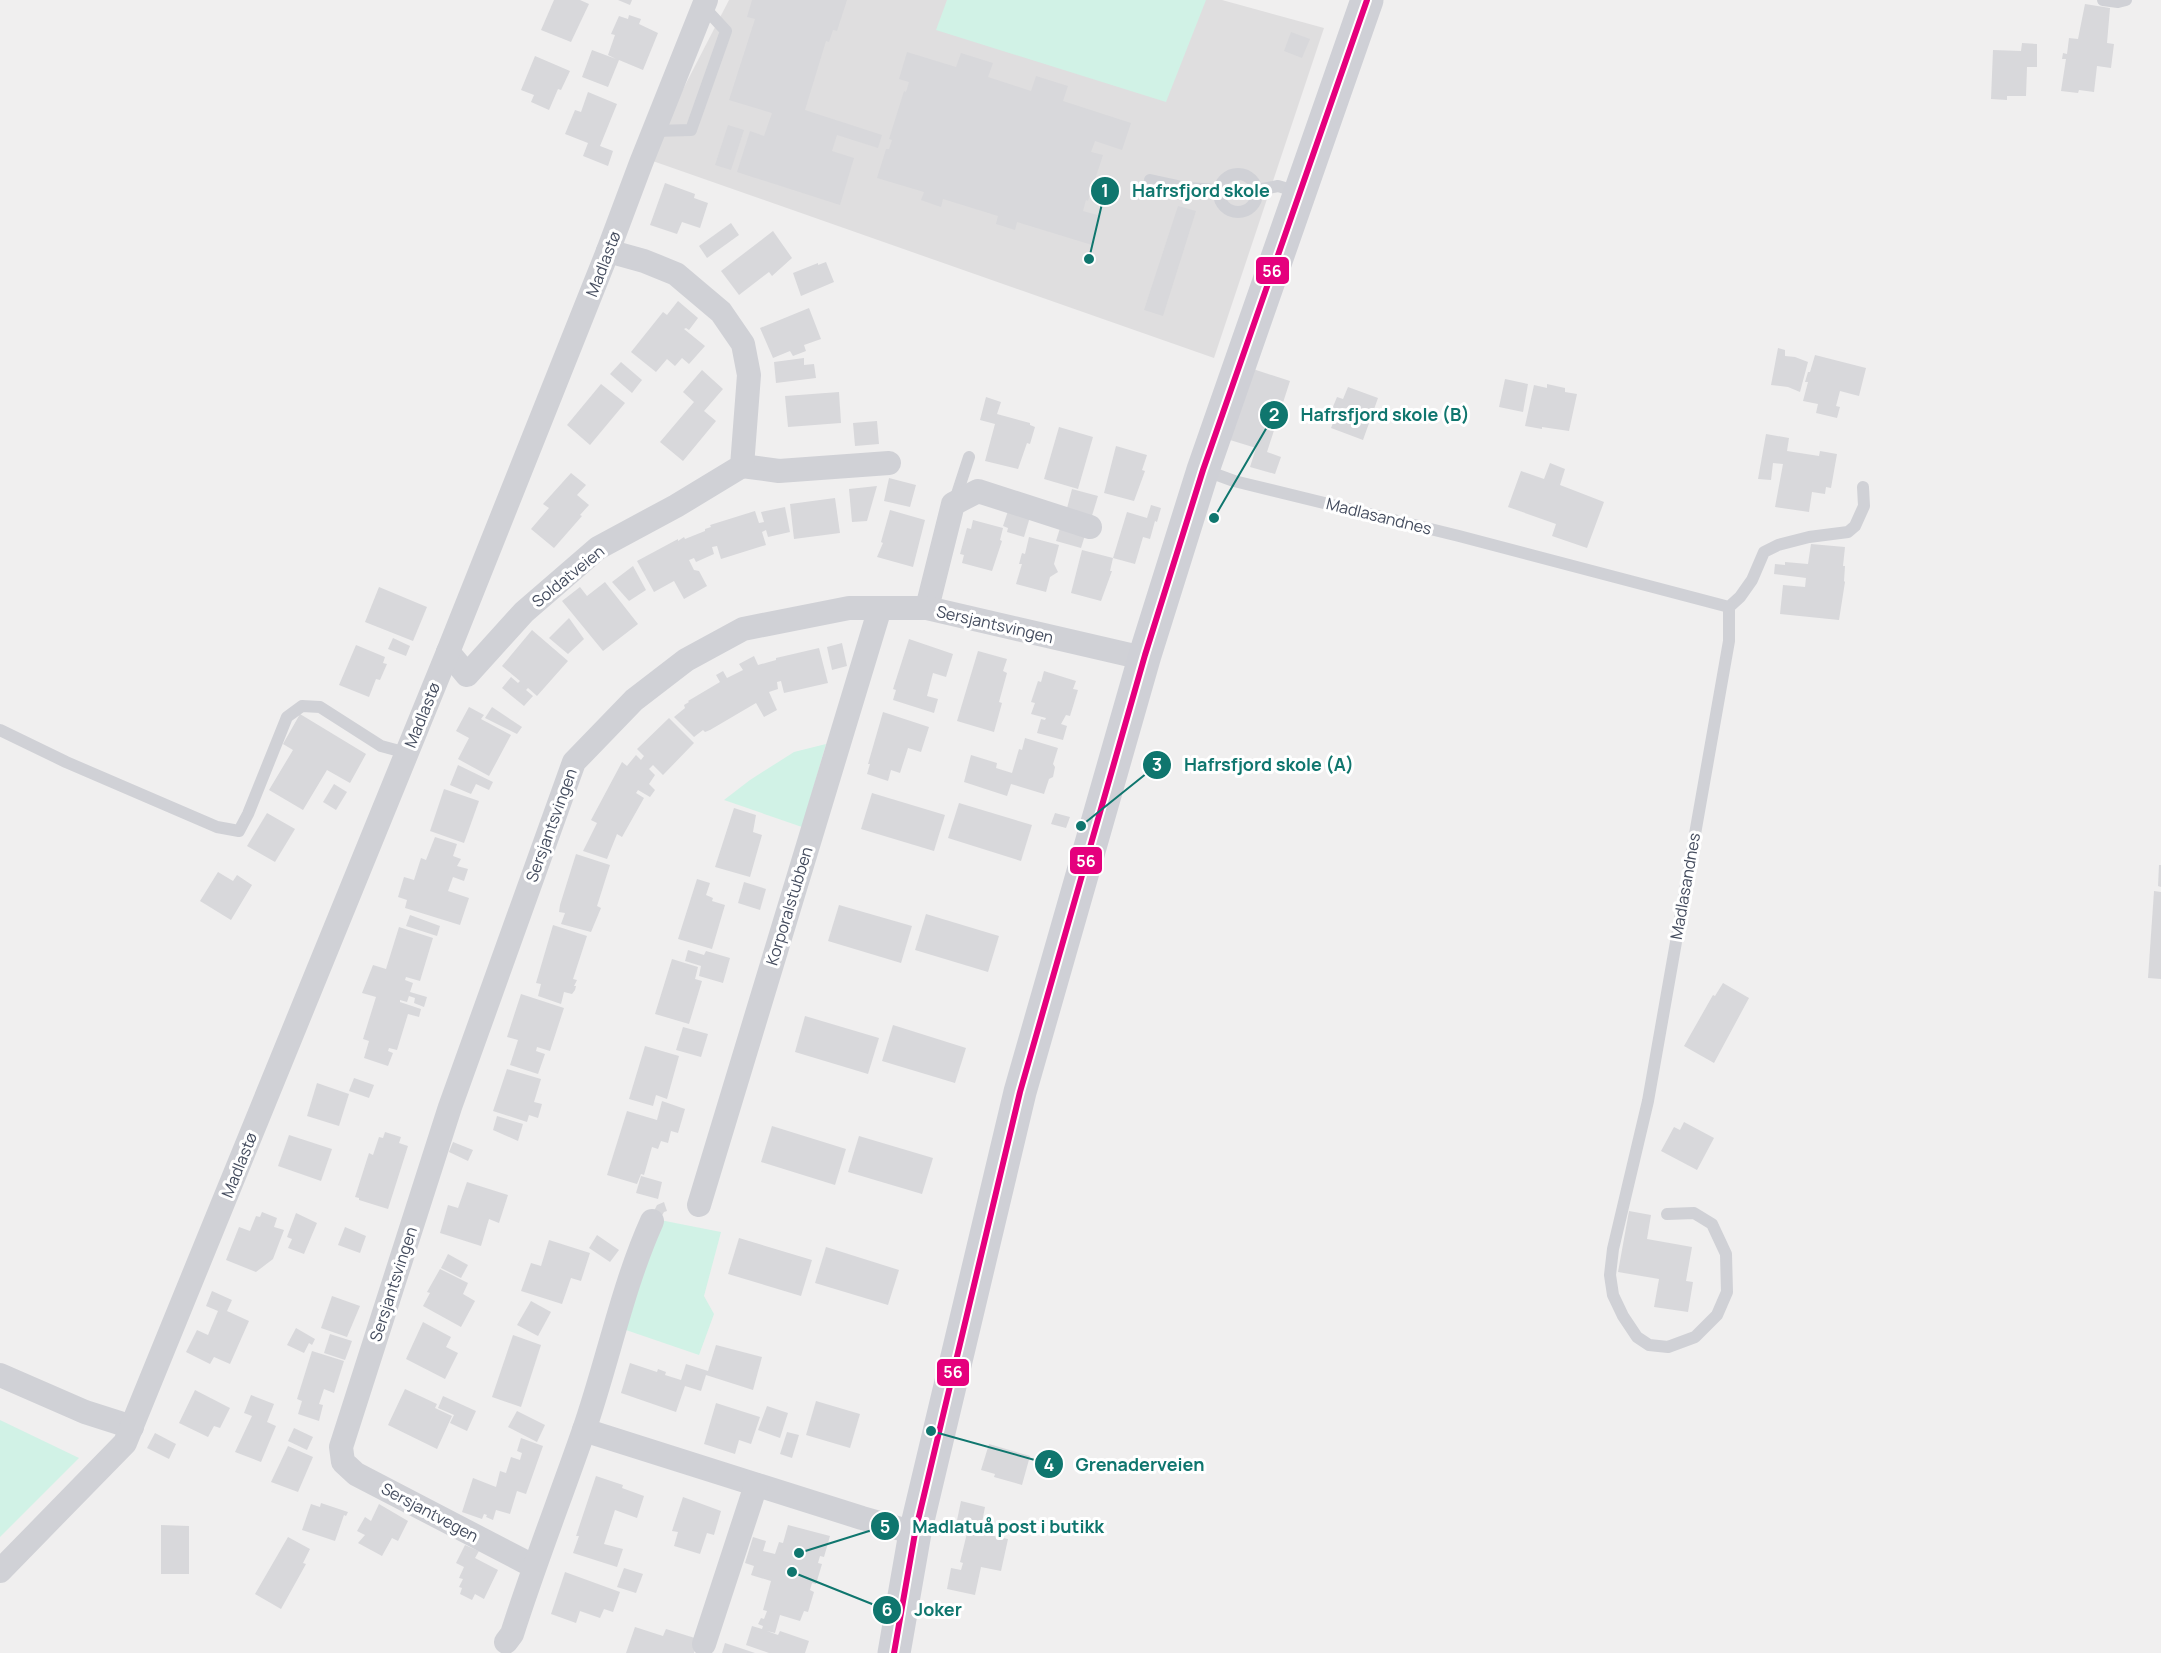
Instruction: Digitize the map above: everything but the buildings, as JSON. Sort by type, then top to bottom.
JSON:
[{"type":"street","points":[[894,1653],[915,1533],[1020,1092],[1145,656],[1203,470],[1298,192],[1367,0]]},
{"type":"street","name":"Madlastø","points":[[0,1571],[125,1443],[448,652],[704,3]]},
{"type":"street","points":[[608,251],[644,261],[676,274],[721,312],[743,345],[749,375],[742,466],[779,471],[889,463]]},
{"type":"street","name":"Soldatveien","points":[[448,652],[467,675],[524,612],[598,548],[676,506],[742,466]]},
{"type":"street","points":[[927,608],[953,504],[978,491],[1090,527]]},
{"type":"street","name":"Sersjantsvingen","points":[[341,1447],[450,1107],[574,762],[634,700],[686,660],[743,629],[849,608],[927,608],[1130,655],[1145,656]]},
{"type":"street","name":"Korporalstubben","points":[[699,1205],[879,608]]},
{"type":"street","points":[[506,1642],[512,1634],[533,1566],[584,1430],[640,1250],[652,1221]]},
{"type":"street","points":[[0,1375],[85,1412],[132,1427]]},
{"type":"street","points":[[584,1430],[915,1533]]},
{"type":"street","name":"Sersjantvegen","points":[[341,1447],[342,1462],[356,1474],[533,1566]]},
{"type":"street","points":[[704,1644],[756,1485]]},
{"type":"lane","points":[[2103,0],[2118,2],[2126,0]]},
{"type":"lane","points":[[654,131],[691,130],[726,32],[704,3]]},
{"type":"lane","points":[[1238,173],[1250,178],[1257,190],[1255,203],[1245,212],[1231,212],[1220,203],[1218,190],[1225,178],[1238,173]]},
{"type":"lane","points":[[1150,180],[1187,188],[1218,190]]},
{"type":"lane","points":[[1257,190],[1278,186],[1298,192]]},
{"type":"lane","points":[[953,504],[969,457]]},
{"type":"lane","name":"Madlasandnes","points":[[1203,470],[1234,481],[1464,537],[1729,607],[1729,641],[1648,1101],[1613,1249],[1610,1275],[1613,1295],[1637,1337],[1649,1345],[1668,1347],[1695,1337],[1717,1315],[1727,1292],[1726,1254],[1712,1224],[1694,1213],[1667,1214]]},
{"type":"lane","points":[[1729,607],[1740,597],[1752,580],[1764,552],[1778,545],[1809,537],[1848,532],[1855,526],[1864,506],[1863,487]]},
{"type":"lane","points":[[0,730],[66,762],[217,827],[239,831],[287,717],[302,706],[320,707],[381,746],[407,753]]},
{"type":"shaded area","points":[[729,0],[1222,0],[1324,28],[1214,358],[647,159]]},
{"type":"green space","points":[[947,0],[1206,0],[1166,102],[936,30]]},
{"type":"green space","points":[[826,744],[802,827],[724,800],[794,752]]},
{"type":"green space","points":[[655,1219],[721,1232],[704,1296],[714,1314],[699,1355],[623,1329]]},
{"type":"green space","points":[[0,1420],[79,1458],[0,1537]]},
{"type":"transit line","name":"56","points":[[894,1653],[915,1533],[1020,1092],[1145,655],[1203,470],[1367,0]]},
{"type":"place","name":"Hafrsfjord skole","points":[[1089,259]]},
{"type":"place","name":"Hafrsfjord skole (B)","points":[[1214,518]]},
{"type":"place","name":"Hafrsfjord skole (A)","points":[[1081,826]]},
{"type":"place","name":"Grenaderveien","points":[[931,1431]]},
{"type":"place","name":"Madlatuå post i butikk","points":[[799,1553]]},
{"type":"place","name":"Joker","points":[[792,1572]]}]
